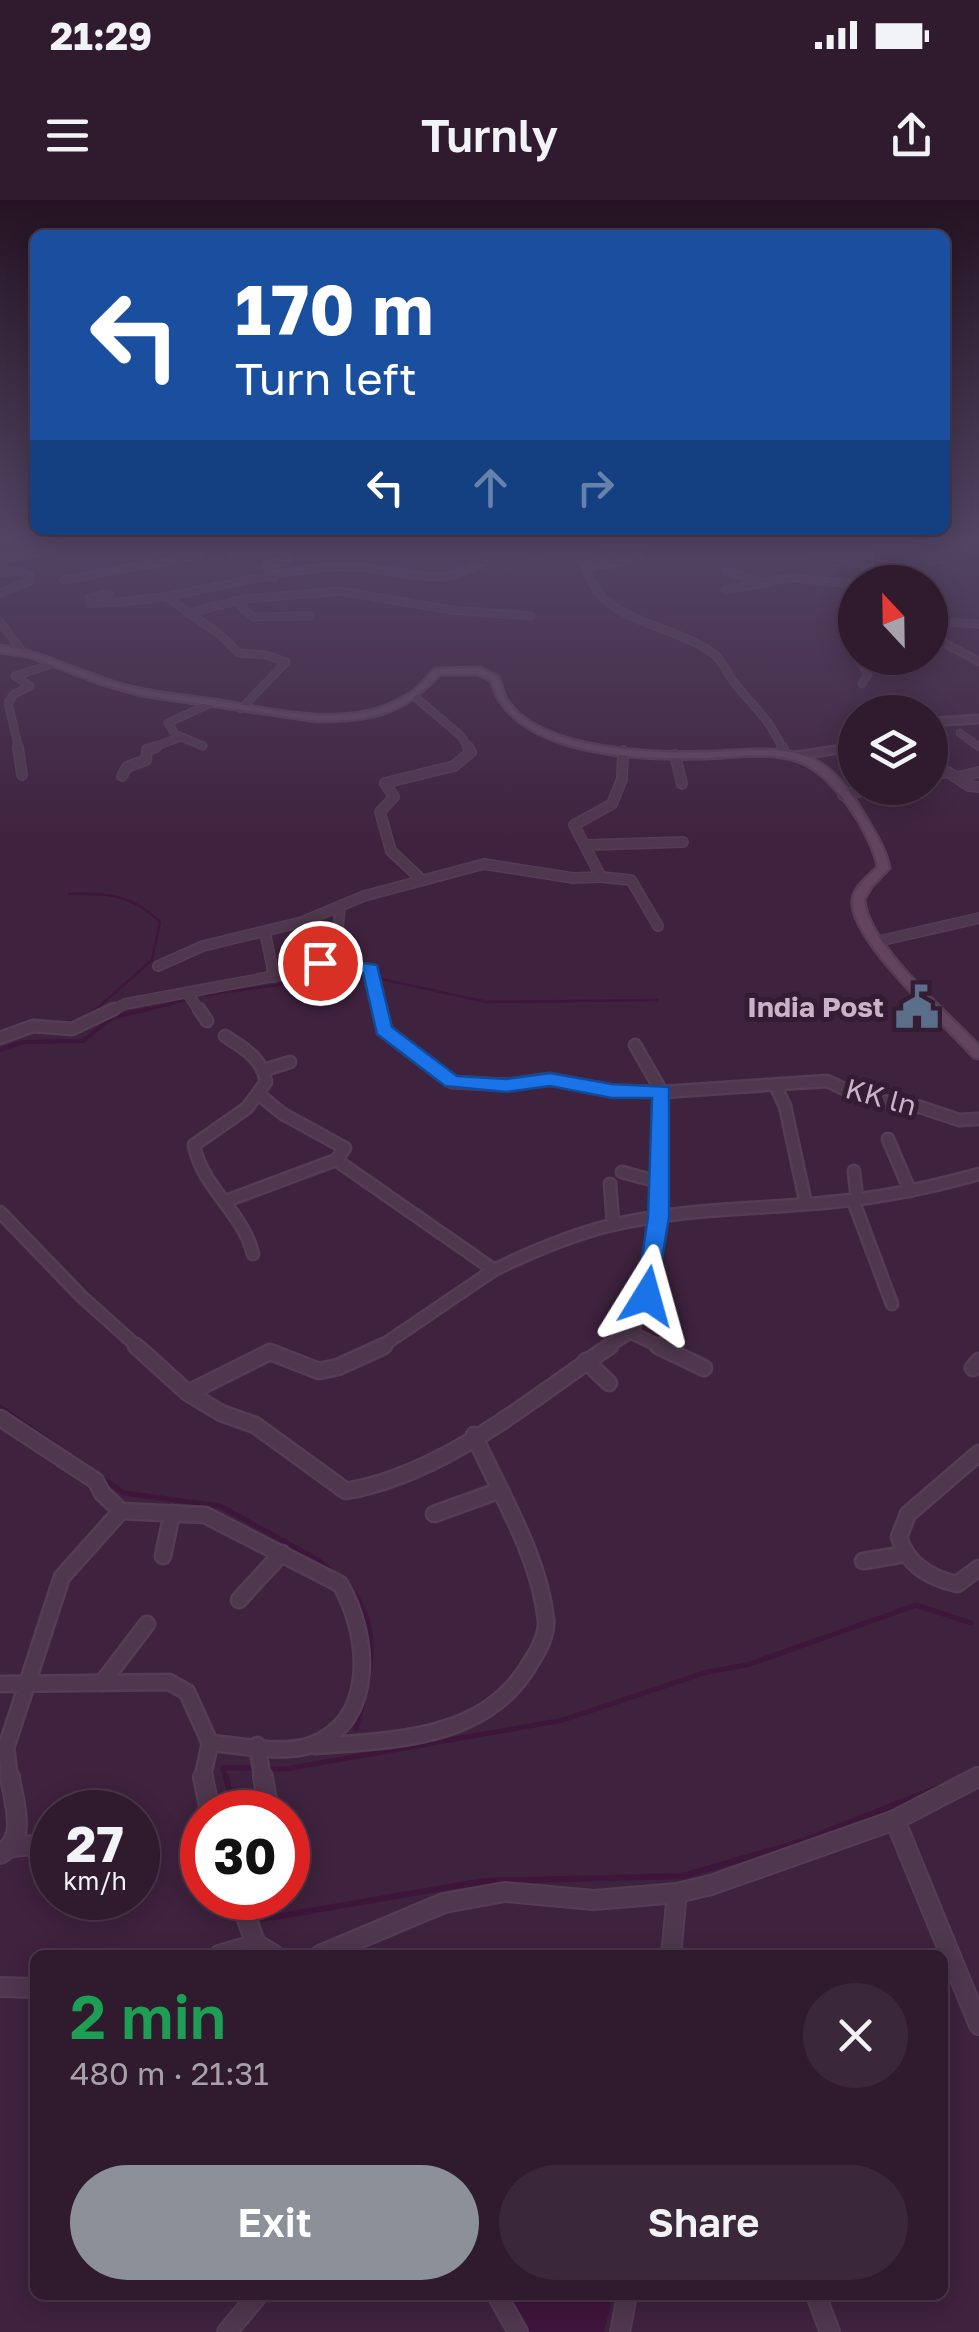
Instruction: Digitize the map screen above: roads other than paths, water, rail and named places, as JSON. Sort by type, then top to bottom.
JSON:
[{"type":"main road","points":[[0,649],[22,651],[115,686],[284,716],[343,718],[414,696],[438,671],[480,671],[495,679],[500,698],[536,728],[586,746],[675,755],[790,755],[828,772],[838,786]]},
{"type":"main road","points":[[850,805],[882,857],[884,868],[859,894],[857,908],[875,942],[979,1054]]},
{"type":"street","points":[[16,642],[22,651]]},
{"type":"street","points":[[227,642],[239,654],[266,655],[286,662],[241,709]]},
{"type":"street","points":[[693,642],[718,658],[734,682],[768,717],[790,755],[838,749]]},
{"type":"street","points":[[948,645],[979,662]]},
{"type":"street","points":[[22,774],[9,700],[30,686],[15,676],[55,663]]},
{"type":"street","points":[[862,684],[867,675]]},
{"type":"street","points":[[414,696],[461,736],[471,752],[454,766],[386,783],[394,797],[380,812],[383,829],[391,850],[422,880]]},
{"type":"street","points":[[203,746],[179,736],[168,724],[211,703]]},
{"type":"street","points":[[948,721],[979,719]]},
{"type":"street","points":[[960,733],[979,748]]},
{"type":"street","points":[[122,776],[127,768],[146,760],[146,750],[179,736]]},
{"type":"street","points":[[1,740],[16,738]]},
{"type":"street","points":[[601,877],[574,824],[601,813],[614,800],[623,781],[623,751]]},
{"type":"street","points":[[675,755],[682,784]]},
{"type":"street","points":[[957,777],[979,772]]},
{"type":"street","points":[[948,774],[969,786],[979,787]]},
{"type":"street","points":[[587,845],[683,842]]},
{"type":"street","points":[[158,966],[203,946],[302,922],[340,906],[484,864],[572,878],[631,880],[658,926]]},
{"type":"street","points":[[0,1038],[33,1026],[72,1028],[108,1009],[274,977],[320,963],[335,964],[340,906]]},
{"type":"street","points":[[875,942],[979,918]]},
{"type":"street","points":[[264,932],[274,977]]},
{"type":"street","name":"KK ln","points":[[335,964],[371,968],[383,1030],[452,1082],[506,1086],[550,1079],[612,1091],[662,1092],[776,1087],[827,1080],[864,1098],[920,1107],[959,1120],[979,1119]]},
{"type":"street","points":[[188,994],[207,1021]]},
{"type":"street","points":[[225,1036],[243,1046],[264,1070],[268,1082],[262,1097],[194,1144],[204,1174],[248,1230],[254,1254]]},
{"type":"street","points":[[0,1212],[82,1297],[188,1393],[222,1413],[254,1425],[346,1490],[364,1491],[474,1435],[630,1332],[647,1296],[658,1217],[662,1092],[634,1045]]},
{"type":"street","points":[[264,1070],[290,1062]]},
{"type":"street","points":[[776,1087],[785,1106],[806,1204]]},
{"type":"street","points":[[226,1201],[336,1160],[344,1148],[342,1143],[282,1114],[262,1097]]},
{"type":"street","points":[[888,1138],[910,1191]]},
{"type":"street","points":[[336,1160],[494,1270]]},
{"type":"street","points":[[854,1171],[855,1199],[892,1304]]},
{"type":"street","points":[[622,1172],[660,1182]]},
{"type":"street","points":[[188,1393],[270,1352],[279,1353],[306,1370],[324,1371],[345,1364],[386,1344],[494,1270],[552,1241],[613,1223],[855,1199],[910,1191],[979,1174]]},
{"type":"street","points":[[610,1184],[613,1223]]},
{"type":"street","points":[[630,1332],[704,1368]]},
{"type":"street","points":[[586,1362],[610,1383]]},
{"type":"street","points":[[0,1418],[96,1481],[102,1493],[122,1511],[204,1514],[339,1582],[360,1629],[364,1653],[356,1698],[345,1726],[308,1746]]},
{"type":"street","points":[[210,1743],[308,1746],[436,1734],[474,1719],[527,1676],[548,1625],[536,1572],[474,1435]]},
{"type":"street","points":[[979,1453],[898,1524],[897,1544],[946,1582],[957,1584],[979,1568]]},
{"type":"street","points":[[434,1514],[498,1492]]},
{"type":"street","points":[[7,1850],[19,1820],[6,1768],[6,1748],[26,1682],[62,1577],[122,1511]]},
{"type":"street","points":[[163,1556],[172,1513]]},
{"type":"street","points":[[239,1600],[282,1553]]},
{"type":"street","points":[[862,1561],[906,1554]]},
{"type":"street","points":[[102,1682],[147,1624]]},
{"type":"street","points":[[0,1684],[169,1682],[187,1692],[210,1743],[202,1782],[204,1790]]},
{"type":"street","points":[[257,1744],[265,1790]]},
{"type":"street","points":[[332,1950],[444,1903],[505,1892],[594,1900],[676,1893],[711,1885],[895,1820],[979,1778]]},
{"type":"street","points":[[895,1820],[979,2024]]},
{"type":"street","points":[[671,1950],[676,1893]]},
{"type":"street","points":[[247,1920],[256,1944],[266,1950]]},
{"type":"street","points":[[236,1950],[256,1944]]},
{"type":"street","points":[[0,1987],[30,1988]]},
{"type":"street","points":[[227,2332],[254,2300]]},
{"type":"street","points":[[499,2300],[518,2332]]},
{"type":"street","points":[[620,2332],[626,2300]]},
{"type":"street","points":[[818,2300],[830,2332]]},
{"type":"waterway","points":[[69,894],[118,897],[139,906],[160,922],[152,960],[93,1012]]},
{"type":"waterway","points":[[206,995],[277,985],[316,971],[362,975],[487,1002],[657,1000]]},
{"type":"waterway","points":[[138,1012],[186,1000]]},
{"type":"waterway","points":[[87,1017],[96,1009]]},
{"type":"waterway","points":[[0,1050],[23,1042],[83,1041],[112,1018],[148,1009]]},
{"type":"waterway","points":[[58,1024],[79,1021]]},
{"type":"waterway","points":[[0,1407],[124,1493],[220,1506],[318,1560],[337,1576]]},
{"type":"waterway","points":[[345,1582],[358,1599],[370,1634],[369,1671],[356,1729]]},
{"type":"waterway","points":[[267,1769],[286,1769],[563,1720],[704,1673],[750,1664],[916,1605],[971,1623]]},
{"type":"waterway","points":[[226,1780],[223,1768],[257,1768]]},
{"type":"waterway","points":[[226,1777],[229,1790]]},
{"type":"waterway","points":[[310,1911],[484,1881],[683,1876],[800,1842],[937,1788]]},
{"type":"place","name":"India Post","points":[[917,1007]]}]
